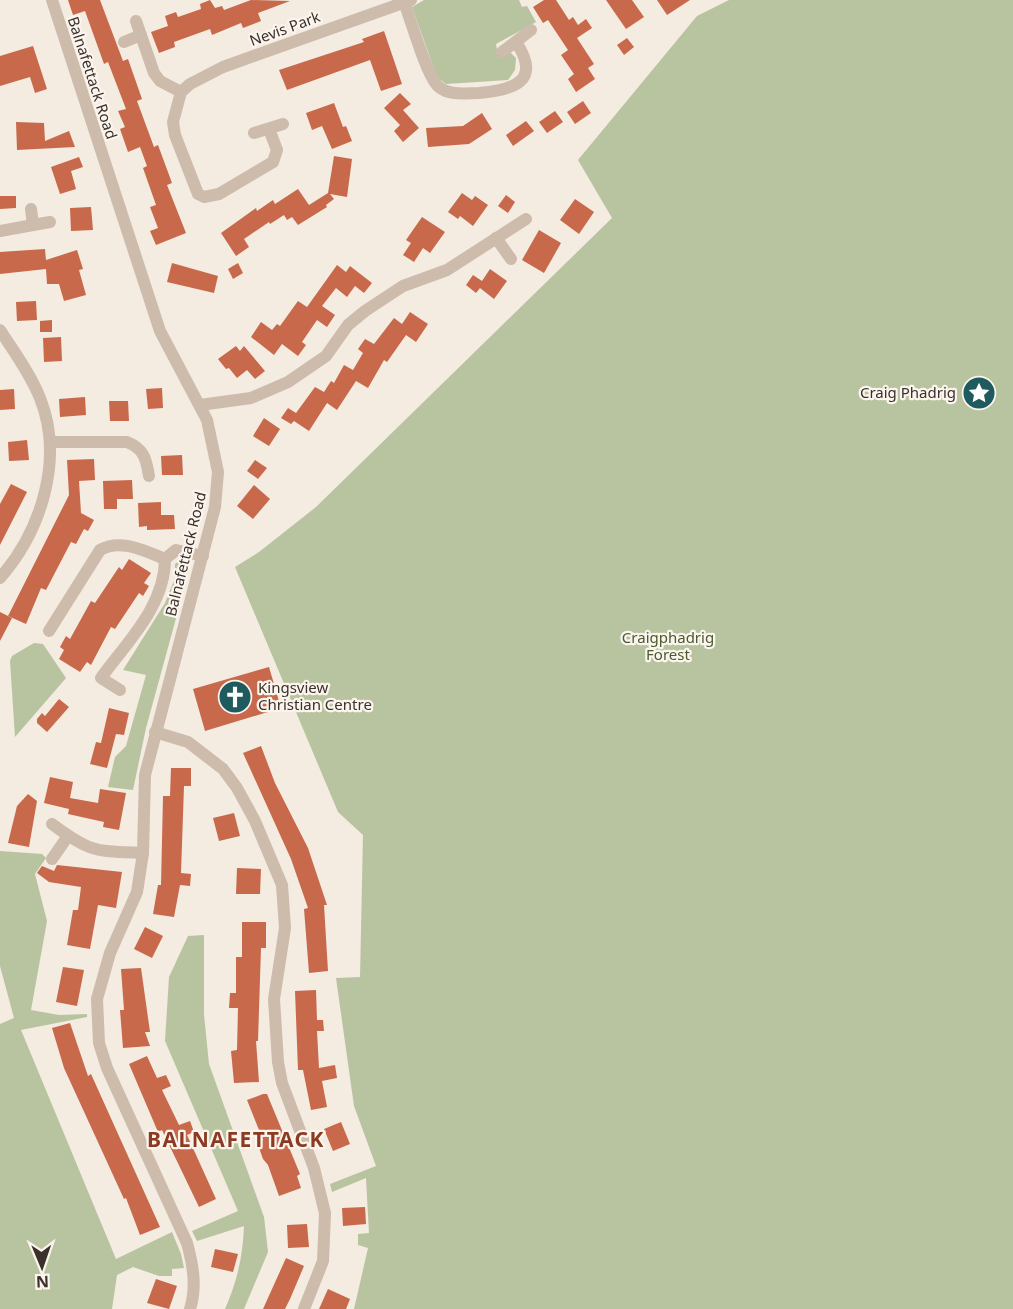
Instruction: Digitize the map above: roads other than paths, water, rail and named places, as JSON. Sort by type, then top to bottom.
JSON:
[{"type":"street","name":"Balnafettack Road","points":[[52,0],[160,331],[200,405],[212,437],[218,472],[215,507],[203,556],[154,732],[143,795],[143,853],[137,892],[102,976],[96,1020],[107,1068],[187,1243],[193,1264],[194,1287],[190,1309]]},
{"type":"street","name":"Nevis Park","points":[[181,92],[203,75],[408,1],[432,79],[448,92],[481,93],[513,88],[525,75],[526,64],[516,42]]},
{"type":"street","points":[[136,21],[160,81],[181,92],[173,122],[175,135],[198,194],[204,197],[219,194],[273,162],[277,150],[269,129]]},
{"type":"street","points":[[502,52],[531,30]]},
{"type":"street","points":[[124,42],[141,35]]},
{"type":"street","points":[[254,133],[283,124]]},
{"type":"street","points":[[31,209],[33,225]]},
{"type":"street","points":[[200,405],[251,398],[288,382],[326,356],[348,325],[365,310],[403,286],[447,270],[526,219]]},
{"type":"street","points":[[0,231],[50,222]]},
{"type":"street","points":[[496,238],[511,259]]},
{"type":"street","points":[[0,330],[27,371],[40,398],[50,442],[48,476],[40,506],[24,540],[0,578]]},
{"type":"street","points":[[50,442],[127,442],[138,447],[144,454],[149,476]]},
{"type":"street","points":[[49,631],[100,550],[109,545],[127,546],[165,559]]},
{"type":"street","points":[[165,559],[176,550],[203,556]]},
{"type":"street","points":[[120,690],[101,678],[153,606],[165,577],[165,559]]},
{"type":"street","points":[[154,732],[188,742],[223,769],[237,788],[255,821],[282,885],[285,928],[274,999],[278,1062],[282,1083],[314,1168],[325,1213],[323,1261],[304,1309]]},
{"type":"street","points":[[52,824],[81,846],[93,850],[143,853]]},
{"type":"street","points":[[52,859],[68,836]]},
{"type":"place","name":"Craig Phadrig","points":[[979,393]]},
{"type":"place","name":"Kingsview Christian Centre","points":[[235,697]]},
{"type":"district","name":"BALNAFETTACK","points":[[236,1140]]},
{"type":"park label","name":"Craigphadrig Forest","points":[[668,646]]}]
